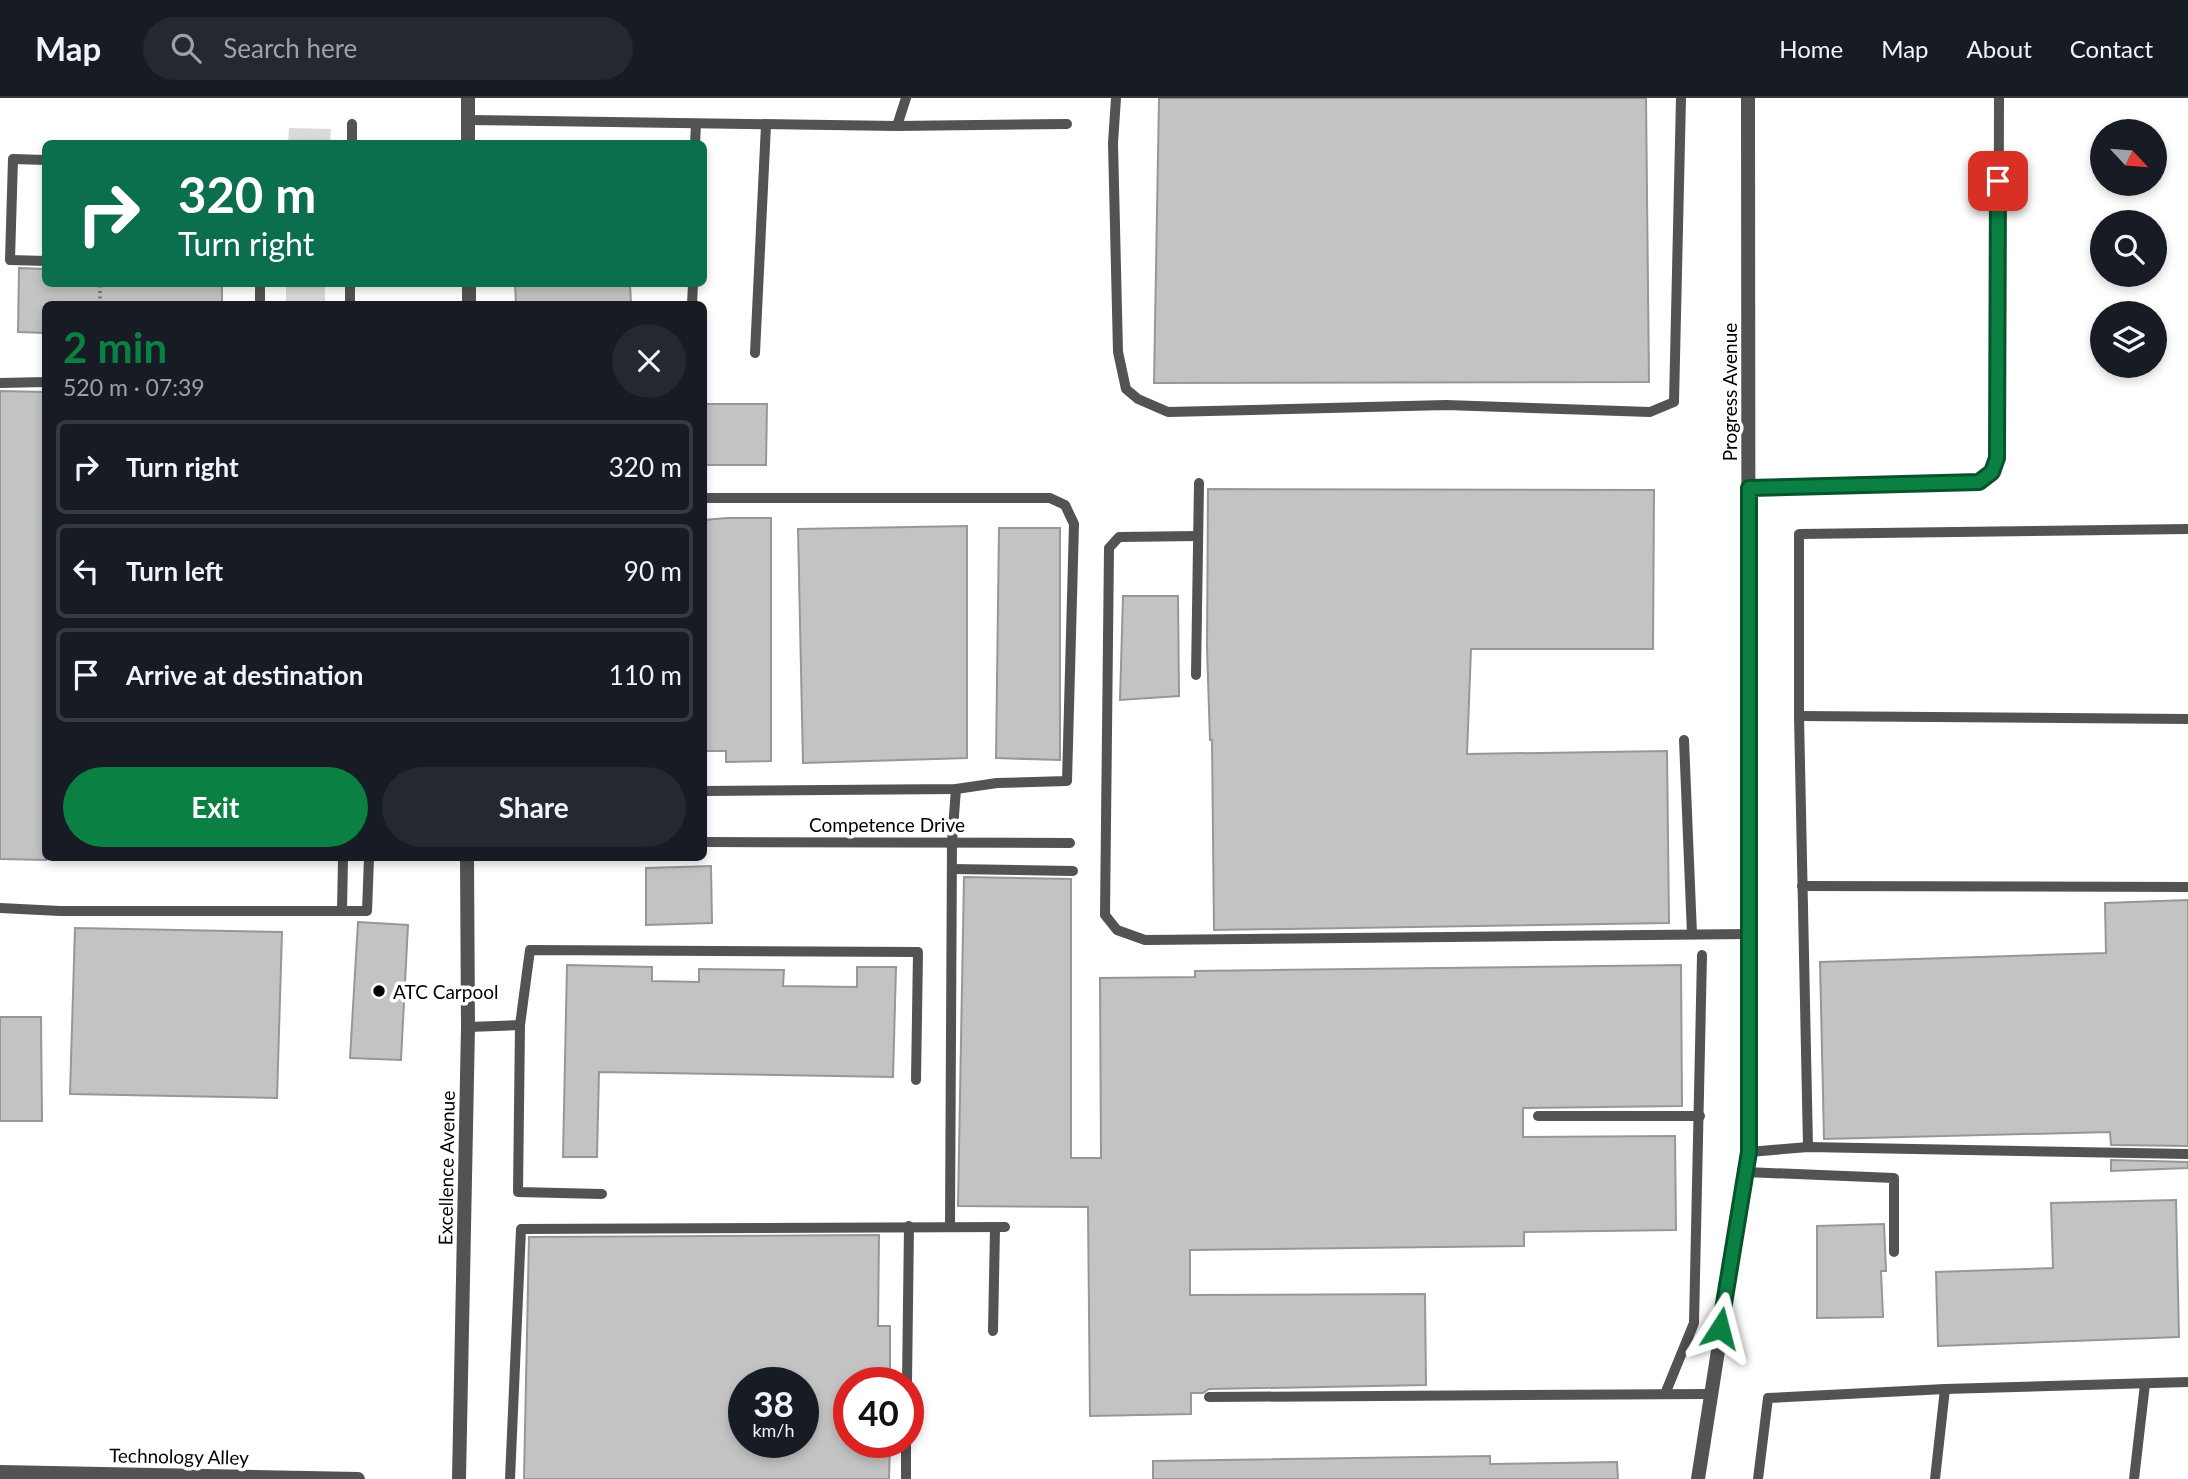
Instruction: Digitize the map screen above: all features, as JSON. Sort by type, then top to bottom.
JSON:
[{"type":"street","points":[[468,98],[468,140]]},
{"type":"street","name":"Progress Avenue","points":[[1698,1479],[1709,1394],[1749,1152],[1748,98]]},
{"type":"street","name":"Excellence Avenue","points":[[459,1479],[468,1027],[467,861]]},
{"type":"street","name":"Technology Alley","points":[[0,1472],[358,1479]]},
{"type":"lane","points":[[897,126],[906,98]]},
{"type":"lane","points":[[1116,98],[1113,143],[1118,352],[1126,388],[1138,399],[1168,412],[1446,405],[1650,412],[1674,402],[1681,98]]},
{"type":"lane","points":[[1749,488],[1979,482],[1992,472],[1997,458],[1999,98]]},
{"type":"lane","points":[[468,120],[897,126],[1067,124]]},
{"type":"lane","points":[[352,124],[352,140]]},
{"type":"lane","points":[[695,140],[696,124]]},
{"type":"lane","points":[[755,353],[766,125]]},
{"type":"lane","points":[[42,160],[13,159],[10,260],[42,261]]},
{"type":"lane","points":[[0,383],[42,382]]},
{"type":"lane","points":[[1196,675],[1199,483]]},
{"type":"lane","points":[[707,498],[1050,498],[1065,505],[1074,524],[1068,781],[997,783],[956,789],[707,791]]},
{"type":"lane","points":[[1808,1147],[1799,716],[1799,534],[2188,529]]},
{"type":"lane","points":[[1198,536],[1119,537],[1109,548],[1105,915],[1117,930],[1146,940],[1748,933]]},
{"type":"lane","points":[[1799,716],[2188,719]]},
{"type":"lane","points":[[1684,740],[1692,934]]},
{"type":"lane","points":[[950,1226],[952,869],[956,789]]},
{"type":"lane","name":"Competence Drive","points":[[707,842],[1070,843]]},
{"type":"lane","points":[[342,911],[344,861]]},
{"type":"lane","points":[[0,908],[60,912],[367,912],[369,861]]},
{"type":"lane","points":[[952,869],[1073,871]]},
{"type":"lane","points":[[1802,886],[2188,887]]},
{"type":"lane","points":[[602,1194],[519,1192],[520,1024],[530,950],[918,952],[916,1080]]},
{"type":"lane","points":[[1665,1394],[1694,1323],[1702,955]]},
{"type":"lane","points":[[468,1027],[520,1024]]},
{"type":"lane","points":[[1538,1116],[1700,1116]]},
{"type":"lane","points":[[1749,1152],[1808,1147],[2188,1154]]},
{"type":"lane","points":[[1745,1172],[1894,1178],[1894,1252]]},
{"type":"lane","points":[[907,1367],[909,1226]]},
{"type":"lane","points":[[510,1479],[521,1229],[909,1226],[1000,1228],[993,1331]]},
{"type":"lane","points":[[1758,1479],[1768,1398],[1945,1389],[2188,1382]]},
{"type":"lane","points":[[2134,1479],[2145,1384]]},
{"type":"lane","points":[[1935,1479],[1945,1389]]},
{"type":"lane","points":[[1209,1397],[1709,1394]]},
{"type":"lane","points":[[906,1458],[906,1479]]},
{"type":"shaded area","points":[[289,128],[331,129],[330,140],[288,140]]},
{"type":"shaded area","points":[[286,287],[325,287],[325,301],[286,301]]},
{"type":"building","points":[[1159,98],[1646,98],[1649,382],[1154,383]]},
{"type":"building","points":[[19,268],[42,269],[42,287],[222,287],[222,301],[42,301],[42,333],[18,332]]},
{"type":"building","points":[[515,287],[630,287],[631,301],[516,301]]},
{"type":"building","points":[[0,391],[42,392],[42,860],[0,859]]},
{"type":"building","points":[[707,404],[767,404],[766,465],[707,465]]},
{"type":"building","points":[[1208,489],[1654,490],[1653,649],[1471,649],[1467,754],[1667,751],[1669,923],[1214,930],[1212,740],[1207,648]]},
{"type":"building","points":[[771,518],[771,761],[726,762],[726,751],[707,751],[707,520]]},
{"type":"building","points":[[967,526],[967,758],[803,763],[798,529]]},
{"type":"building","points":[[999,528],[1060,528],[1060,760],[996,758]]},
{"type":"building","points":[[1123,596],[1178,596],[1179,696],[1120,700]]},
{"type":"building","points":[[711,866],[712,923],[646,925],[646,868]]},
{"type":"building","points":[[964,877],[1071,879],[1071,1158],[1101,1158],[1100,978],[1195,977],[1195,971],[1681,965],[1682,1106],[1523,1108],[1523,1137],[1675,1136],[1676,1230],[1524,1232],[1524,1246],[1190,1250],[1190,1295],[1425,1294],[1426,1385],[1209,1389],[1203,1393],[1191,1393],[1191,1414],[1090,1416],[1088,1207],[958,1206]]},
{"type":"building","points":[[2188,900],[2188,1146],[2111,1145],[2110,1132],[1824,1139],[1820,962],[2106,953],[2105,903]]},
{"type":"building","name":"ATC Carpool","points":[[358,922],[408,925],[401,1060],[350,1058]]},
{"type":"building","points":[[75,928],[282,932],[277,1098],[70,1094]]},
{"type":"building","points":[[567,965],[652,967],[652,981],[699,982],[699,969],[784,970],[783,986],[857,987],[857,967],[896,967],[893,1077],[599,1072],[597,1157],[563,1157]]},
{"type":"building","points":[[0,1017],[41,1017],[42,1121],[0,1121]]},
{"type":"building","points":[[2111,1160],[2188,1162],[2188,1168],[2111,1171]]},
{"type":"building","points":[[2176,1200],[2179,1337],[1938,1346],[1936,1272],[2053,1268],[2051,1203]]},
{"type":"building","points":[[1884,1224],[1886,1271],[1881,1271],[1883,1317],[1817,1318],[1817,1226]]},
{"type":"building","points":[[879,1235],[878,1326],[890,1326],[890,1367],[833,1367],[833,1458],[890,1458],[889,1479],[524,1479],[529,1237]]},
{"type":"building","points":[[1490,1456],[1490,1464],[1617,1462],[1618,1479],[1153,1479],[1153,1461]]},
{"type":"place","name":"ATC Carpool","points":[[379,991]]},
{"type":"route","points":[[1720,1328],[1749,1152],[1749,488],[1979,482],[1992,472],[1997,458],[1998,181]]}]
